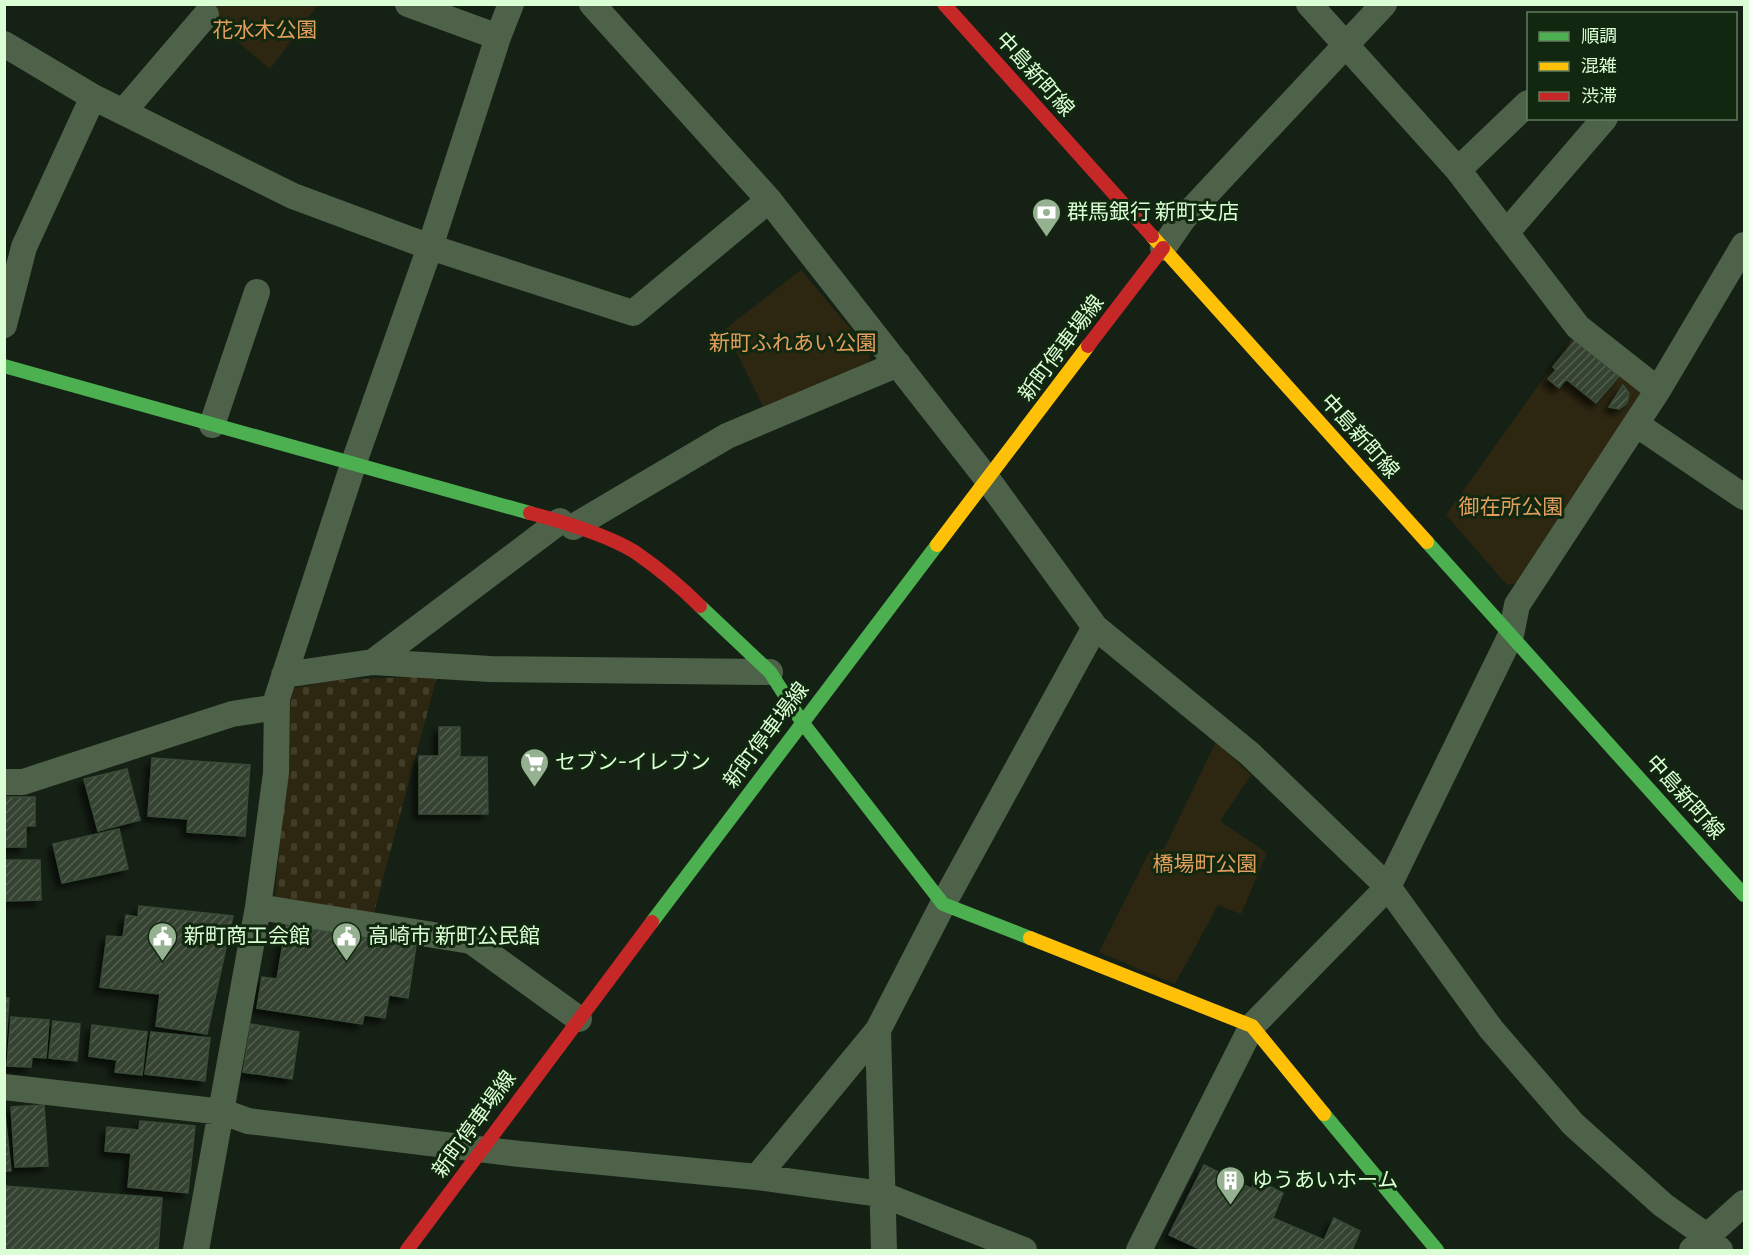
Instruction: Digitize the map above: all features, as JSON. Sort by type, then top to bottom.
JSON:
[{"type":"main road","name":"中島新町線","points":[[944,4],[1744,895]]},
{"type":"main road","name":"新町停車場線","points":[[407,1251],[802,722],[1163,248]]},
{"type":"main road","points":[[4,366],[567,524],[633,550],[677,584],[770,672],[802,722],[943,904],[1252,1026],[1437,1251]]},
{"type":"street","points":[[408,4],[498,37]]},
{"type":"street","points":[[196,1251],[223,1112],[258,908],[276,773],[277,707],[284,675],[353,465],[430,247],[498,37],[511,4]]},
{"type":"street","points":[[592,4],[769,200],[988,480],[1095,627],[1250,754],[1388,887],[1491,1029],[1573,1124],[1707,1246],[1744,1203]]},
{"type":"street","points":[[1309,4],[1458,170],[1578,327],[1658,390]]},
{"type":"street","points":[[1163,248],[1183,219],[1384,4]]},
{"type":"street","points":[[123,112],[206,15]]},
{"type":"street","points":[[4,44],[93,97],[293,196],[430,247],[633,313],[769,200]]},
{"type":"street","points":[[4,324],[24,247],[93,97]]},
{"type":"street","points":[[1458,170],[1527,104]]},
{"type":"street","points":[[1506,233],[1603,120]]},
{"type":"street","points":[[1138,1251],[1252,1026],[1388,887],[1511,635],[1517,605],[1658,390],[1744,245]]},
{"type":"street","points":[[212,425],[257,292]]},
{"type":"street","points":[[373,662],[567,524],[727,435],[898,364]]},
{"type":"street","points":[[1636,424],[1744,497]]},
{"type":"street","points":[[757,1177],[878,1030],[943,904],[1095,627]]},
{"type":"street","points":[[284,675],[373,662],[490,669],[770,672]]},
{"type":"street","points":[[4,782],[23,782],[232,714],[277,707]]},
{"type":"street","points":[[258,908],[471,941],[579,1019]]},
{"type":"street","points":[[878,1030],[880,1194],[884,1251]]},
{"type":"street","points":[[4,1087],[223,1112],[248,1121],[482,1149],[757,1177],[880,1194],[1024,1251]]},
{"type":"green space","name":"花水木公園","points":[[200,5],[318,5],[270,69],[206,15]]},
{"type":"green space","name":"新町ふれあい公園","points":[[801,270],[870,352],[869,366],[766,412],[725,329]]},
{"type":"green space","name":"御在所公園","points":[[1575,334],[1644,389],[1519,582],[1507,585],[1446,515]]},
{"type":"green space","points":[[437,676],[374,913],[275,899],[291,689],[335,680]]},
{"type":"green space","name":"橋場町公園","points":[[1216,742],[1251,775],[1220,821],[1267,853],[1241,914],[1218,905],[1175,984],[1099,952],[1150,851],[1164,849]]},
{"type":"building","points":[[1575,340],[1619,376],[1596,403],[1566,379],[1559,388],[1548,379],[1556,370],[1553,367]]},
{"type":"building","points":[[1623,385],[1629,393],[1627,403],[1619,409],[1609,407]]},
{"type":"building","points":[[439,727],[460,727],[460,757],[487,757],[488,814],[419,814],[419,756],[439,756]]},
{"type":"building","points":[[152,758],[250,765],[245,836],[187,832],[188,819],[148,816]]},
{"type":"building","points":[[127,769],[140,820],[98,831],[84,779]]},
{"type":"building","points":[[4,797],[35,797],[35,826],[26,826],[26,847],[4,847]]},
{"type":"building","points":[[119,829],[128,869],[62,883],[53,844]]},
{"type":"building","points":[[4,860],[40,860],[41,900],[4,901]]},
{"type":"building","name":"新町商工会館","points":[[139,906],[233,916],[207,1034],[156,1026],[160,994],[100,987],[107,936],[123,937],[126,915],[138,917]]},
{"type":"building","name":"高崎市 新町公民館","points":[[286,925],[416,946],[408,998],[389,995],[385,1018],[364,1015],[362,1024],[257,1008],[262,977],[277,979]]},
{"type":"building","points":[[4,998],[9,998],[5,1057],[4,1057]]},
{"type":"building","points":[[11,1017],[49,1020],[46,1058],[32,1057],[31,1067],[7,1066]]},
{"type":"building","points":[[53,1021],[80,1024],[77,1061],[49,1058]]},
{"type":"building","points":[[251,1024],[299,1032],[292,1079],[243,1072]]},
{"type":"building","points":[[92,1025],[147,1032],[142,1075],[115,1072],[117,1060],[89,1056]]},
{"type":"building","points":[[151,1032],[210,1038],[205,1081],[145,1074]]},
{"type":"building","points":[[4,1104],[11,1171],[4,1171]]},
{"type":"building","points":[[44,1105],[48,1166],[15,1167],[11,1107]]},
{"type":"building","points":[[140,1121],[195,1126],[188,1193],[128,1187],[131,1153],[105,1151],[107,1127],[139,1130]]},
{"type":"building","name":"ゆうあいホーム","points":[[1204,1165],[1252,1189],[1254,1178],[1283,1193],[1273,1218],[1324,1240],[1334,1218],[1360,1231],[1352,1250],[1202,1250],[1169,1235]]},
{"type":"building","points":[[4,1186],[162,1198],[158,1250],[4,1250]]},
{"type":"traffic: fast","points":[[4,366],[530,513]]},
{"type":"traffic: fast","points":[[1427,542],[1744,895]]},
{"type":"traffic: fast","points":[[652,922],[937,545]]},
{"type":"traffic: fast","points":[[700,606],[770,672],[802,722],[943,904],[1030,938]]},
{"type":"traffic: fast","points":[[1324,1114],[1437,1250]]},
{"type":"traffic: slow","points":[[1152,236],[1427,542]]},
{"type":"traffic: slow","points":[[937,545],[1088,346]]},
{"type":"traffic: slow","points":[[1030,938],[1252,1026],[1324,1114]]},
{"type":"traffic: jam","points":[[944,4],[1152,236]]},
{"type":"traffic: jam","points":[[1088,346],[1163,248]]},
{"type":"traffic: jam","points":[[530,513],[612,540],[635,552],[685,591],[700,606]]},
{"type":"traffic: jam","points":[[407,1250],[652,922]]},
{"type":"place","name":"群馬銀行 新町支店","points":[[1046,238]]},
{"type":"place","name":"セブン-イレブン","points":[[534,788]]},
{"type":"place","name":"新町商工会館","points":[[163,962]]},
{"type":"place","name":"高崎市 新町公民館","points":[[347,962]]},
{"type":"place","name":"ゆうあいホーム","points":[[1231,1206]]}]
